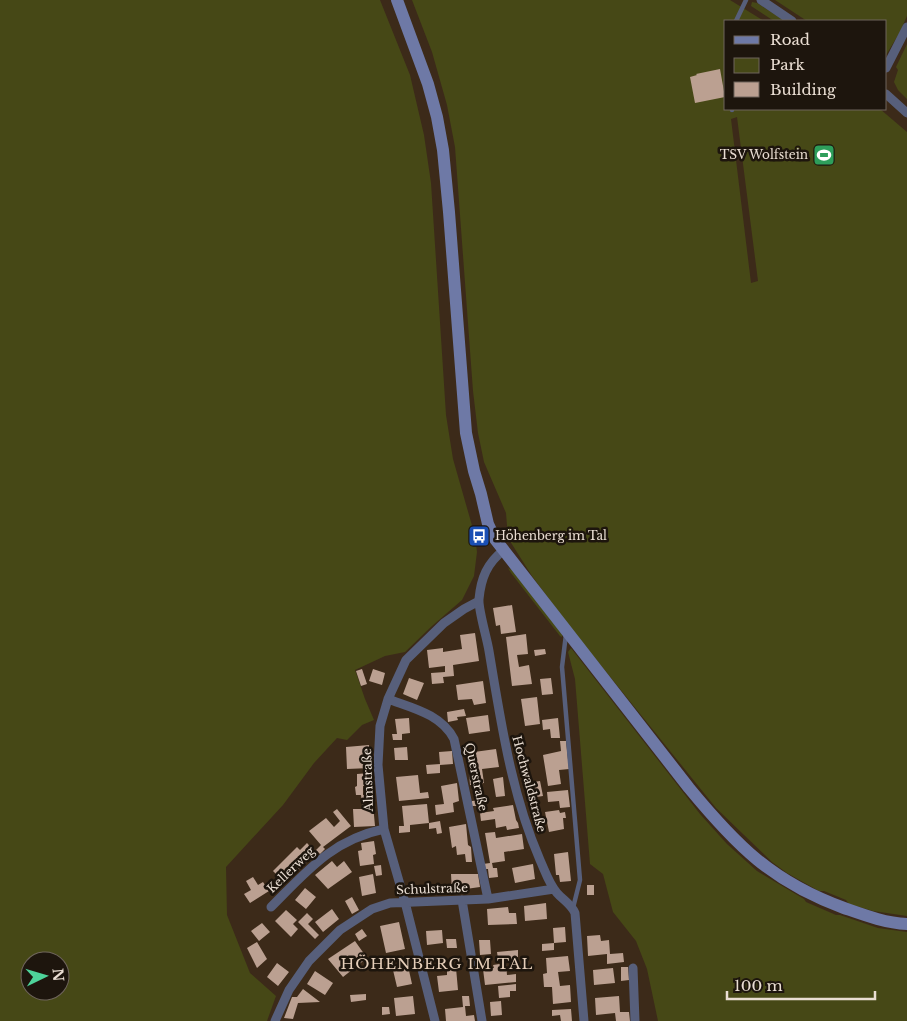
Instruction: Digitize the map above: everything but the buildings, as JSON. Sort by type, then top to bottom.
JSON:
[{"type":"main road","points":[[398,0],[428,84],[443,150],[450,212],[466,433],[470,459],[490,531],[566,632],[712,816],[754,859],[789,883],[821,900],[864,915],[907,924]]},
{"type":"street","points":[[761,0],[791,20]]},
{"type":"street","points":[[887,66],[907,27]]},
{"type":"street","points":[[887,95],[907,113]]},
{"type":"street","points":[[479,602],[485,572],[493,559],[504,550]]},
{"type":"street","name":"Almstraße","points":[[435,1021],[406,902],[384,829],[378,765],[380,726],[400,669],[412,652],[455,615],[479,602]]},
{"type":"street","name":"Hochwaldstraße","points":[[479,602],[503,736],[514,785],[528,833],[554,889],[573,908]]},
{"type":"street","name":"Querstraße","points":[[388,699],[439,720],[449,730],[454,739],[488,898]]},
{"type":"street","name":"Kellerweg","points":[[271,907],[318,860],[331,850],[360,836],[384,829]]},
{"type":"street","name":"Schulstraße","points":[[275,1021],[283,1001],[296,978],[318,951],[340,930],[372,909],[390,903],[488,898],[554,889]]},
{"type":"street","points":[[462,900],[482,1021]]},
{"type":"street","points":[[573,908],[576,919],[584,1021]]},
{"type":"street","points":[[633,968],[635,1021]]},
{"type":"lane","points":[[736,20],[746,0]]},
{"type":"lane","points":[[566,632],[562,667],[580,880],[573,908]]},
{"type":"green space","points":[[0,0],[380,0],[410,75],[424,135],[431,183],[446,415],[453,459],[475,536],[477,552],[474,576],[462,600],[405,652],[385,656],[355,670],[374,720],[362,725],[347,740],[337,738],[314,763],[283,805],[226,867],[227,915],[250,973],[276,996],[267,1021],[0,1021]]},
{"type":"green space","points":[[412,0],[730,0],[762,20],[724,20],[724,110],[881,110],[907,132],[907,916],[873,911],[849,904],[846,900],[824,891],[819,891],[772,862],[716,808],[570,627],[532,576],[508,538],[506,513],[484,462],[478,433],[473,391],[455,147],[447,105],[432,52]],"holes":[[[737,117],[758,281],[751,283],[731,119]]]},
{"type":"green space","points":[[775,0],[907,0],[907,16],[887,53],[887,20],[805,20]]},
{"type":"green space","points":[[752,2],[757,3],[783,20],[772,20],[751,6]]},
{"type":"green space","points":[[907,44],[907,99],[898,90],[894,82],[898,70],[896,67]]},
{"type":"green space","points":[[508,568],[512,570],[562,634],[562,637],[560,636]]},
{"type":"green space","points":[[571,648],[700,814],[727,844],[757,871],[806,902],[836,915],[878,928],[907,932],[907,1021],[658,1021],[647,969],[636,941],[613,912],[603,874],[590,864],[575,679],[568,652]]},
{"type":"place","name":"TSV Wolfstein","points":[[824,155]]},
{"type":"place","name":"Höhenberg im Tal","points":[[479,536]]},
{"type":"district","name":"HÖHENBERG IM TAL","points":[[437,964]]}]
